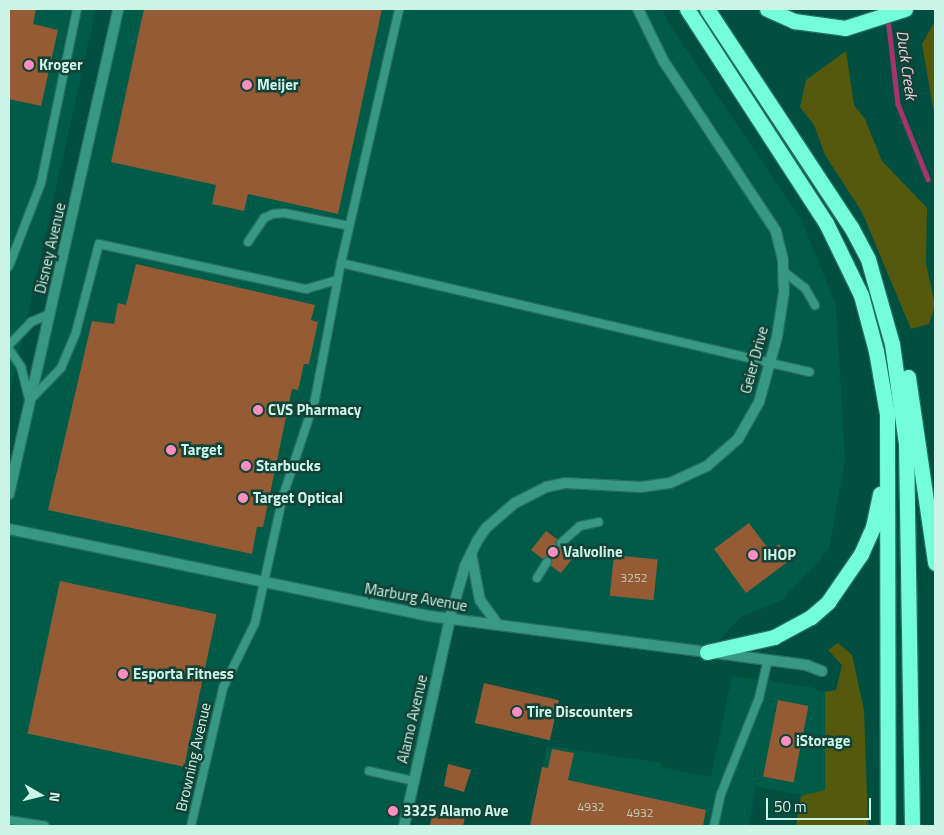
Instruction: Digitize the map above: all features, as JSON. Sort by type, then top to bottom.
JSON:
[{"type":"highway","points":[[687,9],[826,223],[861,295],[883,381],[887,448],[887,824]]},
{"type":"highway","points":[[707,9],[851,227],[868,259],[881,299],[903,354],[935,564]]},
{"type":"highway","points":[[767,9],[794,21],[819,27],[845,28],[867,23],[904,9]]},
{"type":"highway","points":[[881,299],[899,377],[906,443],[912,826]]},
{"type":"highway","points":[[707,652],[774,637],[811,617],[828,602],[861,554],[873,527],[887,448]]},
{"type":"street","name":"Disney Avenue","points":[[9,494],[118,9]]},
{"type":"street","name":"Geier Drive","points":[[450,618],[471,553],[486,528],[515,504],[546,487],[586,482],[655,486],[670,483],[707,466],[738,439],[759,402],[777,337],[783,271],[776,231],[664,62],[638,9]]},
{"type":"street","name":"Marburg Avenue","points":[[9,528],[266,583],[450,618],[768,660],[822,671]]},
{"type":"street","points":[[471,553],[480,600],[498,624]]},
{"type":"street","name":"Alamo Avenue","points":[[404,826],[450,618]]},
{"type":"lane","points":[[9,266],[41,184],[77,9]]},
{"type":"lane","name":"Browning Avenue","points":[[191,826],[223,688],[256,623],[283,496],[315,399],[341,263],[399,9]]},
{"type":"lane","points":[[248,242],[264,218],[273,214],[284,213],[350,226]]},
{"type":"lane","points":[[31,402],[61,368],[76,332],[98,244],[306,289],[338,280]]},
{"type":"lane","points":[[341,263],[810,372]]},
{"type":"lane","points":[[783,271],[805,288],[815,306]]},
{"type":"lane","points":[[9,345],[31,322],[50,314]]},
{"type":"lane","points":[[9,349],[26,379],[31,402]]},
{"type":"lane","points":[[562,543],[580,526],[599,522]]},
{"type":"lane","points":[[537,578],[547,562]]},
{"type":"lane","points":[[714,826],[721,794],[759,698],[768,660]]},
{"type":"lane","points":[[369,771],[414,781]]},
{"type":"lane","points":[[9,820],[45,826]]},
{"type":"shaded area","points":[[9,9],[96,9],[9,399]]},
{"type":"shaded area","points":[[118,9],[662,9],[669,24],[801,219],[836,305],[845,460],[829,549],[782,600],[742,616],[707,652],[450,618],[404,826],[9,826],[9,494]]},
{"type":"shaded area","points":[[935,21],[935,119],[922,44]]},
{"type":"shaded area","points":[[846,51],[854,105],[865,119],[882,161],[927,208],[926,263],[935,305],[929,324],[911,329],[862,212],[825,155],[814,125],[800,107],[806,80]]},
{"type":"shaded area","points":[[838,643],[852,655],[864,710],[868,826],[796,826],[801,796],[825,790],[825,692],[836,690],[842,665],[828,650]]},
{"type":"shaded area","name":"iStorage","points":[[732,676],[811,687],[821,692],[830,691],[831,801],[756,786],[748,826],[529,826],[547,746],[662,763],[661,767],[711,777]]},
{"type":"building","name":"Kroger","points":[[9,9],[36,9],[33,24],[58,30],[41,106],[9,99]]},
{"type":"building","name":"Meijer","points":[[144,9],[382,9],[338,214],[248,194],[244,211],[212,204],[216,185],[111,162]]},
{"type":"building","name":"Target","points":[[136,264],[315,305],[311,320],[318,322],[309,364],[304,364],[298,390],[292,389],[263,527],[257,527],[252,554],[48,510],[92,321],[114,324],[118,303],[126,305]]},
{"type":"building","name":"IHOP","points":[[749,523],[770,551],[779,544],[790,560],[746,593],[714,549]]},
{"type":"building","name":"Valvoline","points":[[546,531],[557,539],[557,547],[566,546],[576,554],[561,573],[551,566],[550,558],[543,559],[531,550]]},
{"type":"building","points":[[614,555],[658,560],[653,600],[610,596]]},
{"type":"building","name":"Esporta Fitness","points":[[60,581],[217,614],[184,767],[28,734]]},
{"type":"building","name":"Tire Discounters","points":[[484,683],[559,700],[550,740],[475,723]]},
{"type":"building","name":"iStorage","points":[[778,700],[808,706],[794,782],[763,777]]},
{"type":"building","points":[[552,749],[574,753],[568,780],[706,810],[703,826],[530,826],[542,767],[548,768]]},
{"type":"building","points":[[448,764],[471,770],[464,792],[444,786]]},
{"type":"building","points":[[433,811],[465,817],[463,826],[430,825]]},
{"type":"waterway","name":"Duck Creek","points":[[888,18],[898,104],[928,179]]},
{"type":"place","name":"Kroger","points":[[29,65]]},
{"type":"place","name":"Meijer","points":[[247,85]]},
{"type":"place","name":"CVS Pharmacy","points":[[258,410]]},
{"type":"place","name":"Target","points":[[171,450]]},
{"type":"place","name":"Starbucks","points":[[246,466]]},
{"type":"place","name":"Target Optical","points":[[243,498]]},
{"type":"place","name":"Valvoline","points":[[553,552]]},
{"type":"place","name":"IHOP","points":[[753,555]]},
{"type":"place","name":"Esporta Fitness","points":[[123,674]]},
{"type":"place","name":"Tire Discounters","points":[[517,712]]},
{"type":"place","name":"iStorage","points":[[786,741]]},
{"type":"place","name":"3325 Alamo Ave","points":[[393,811]]}]
